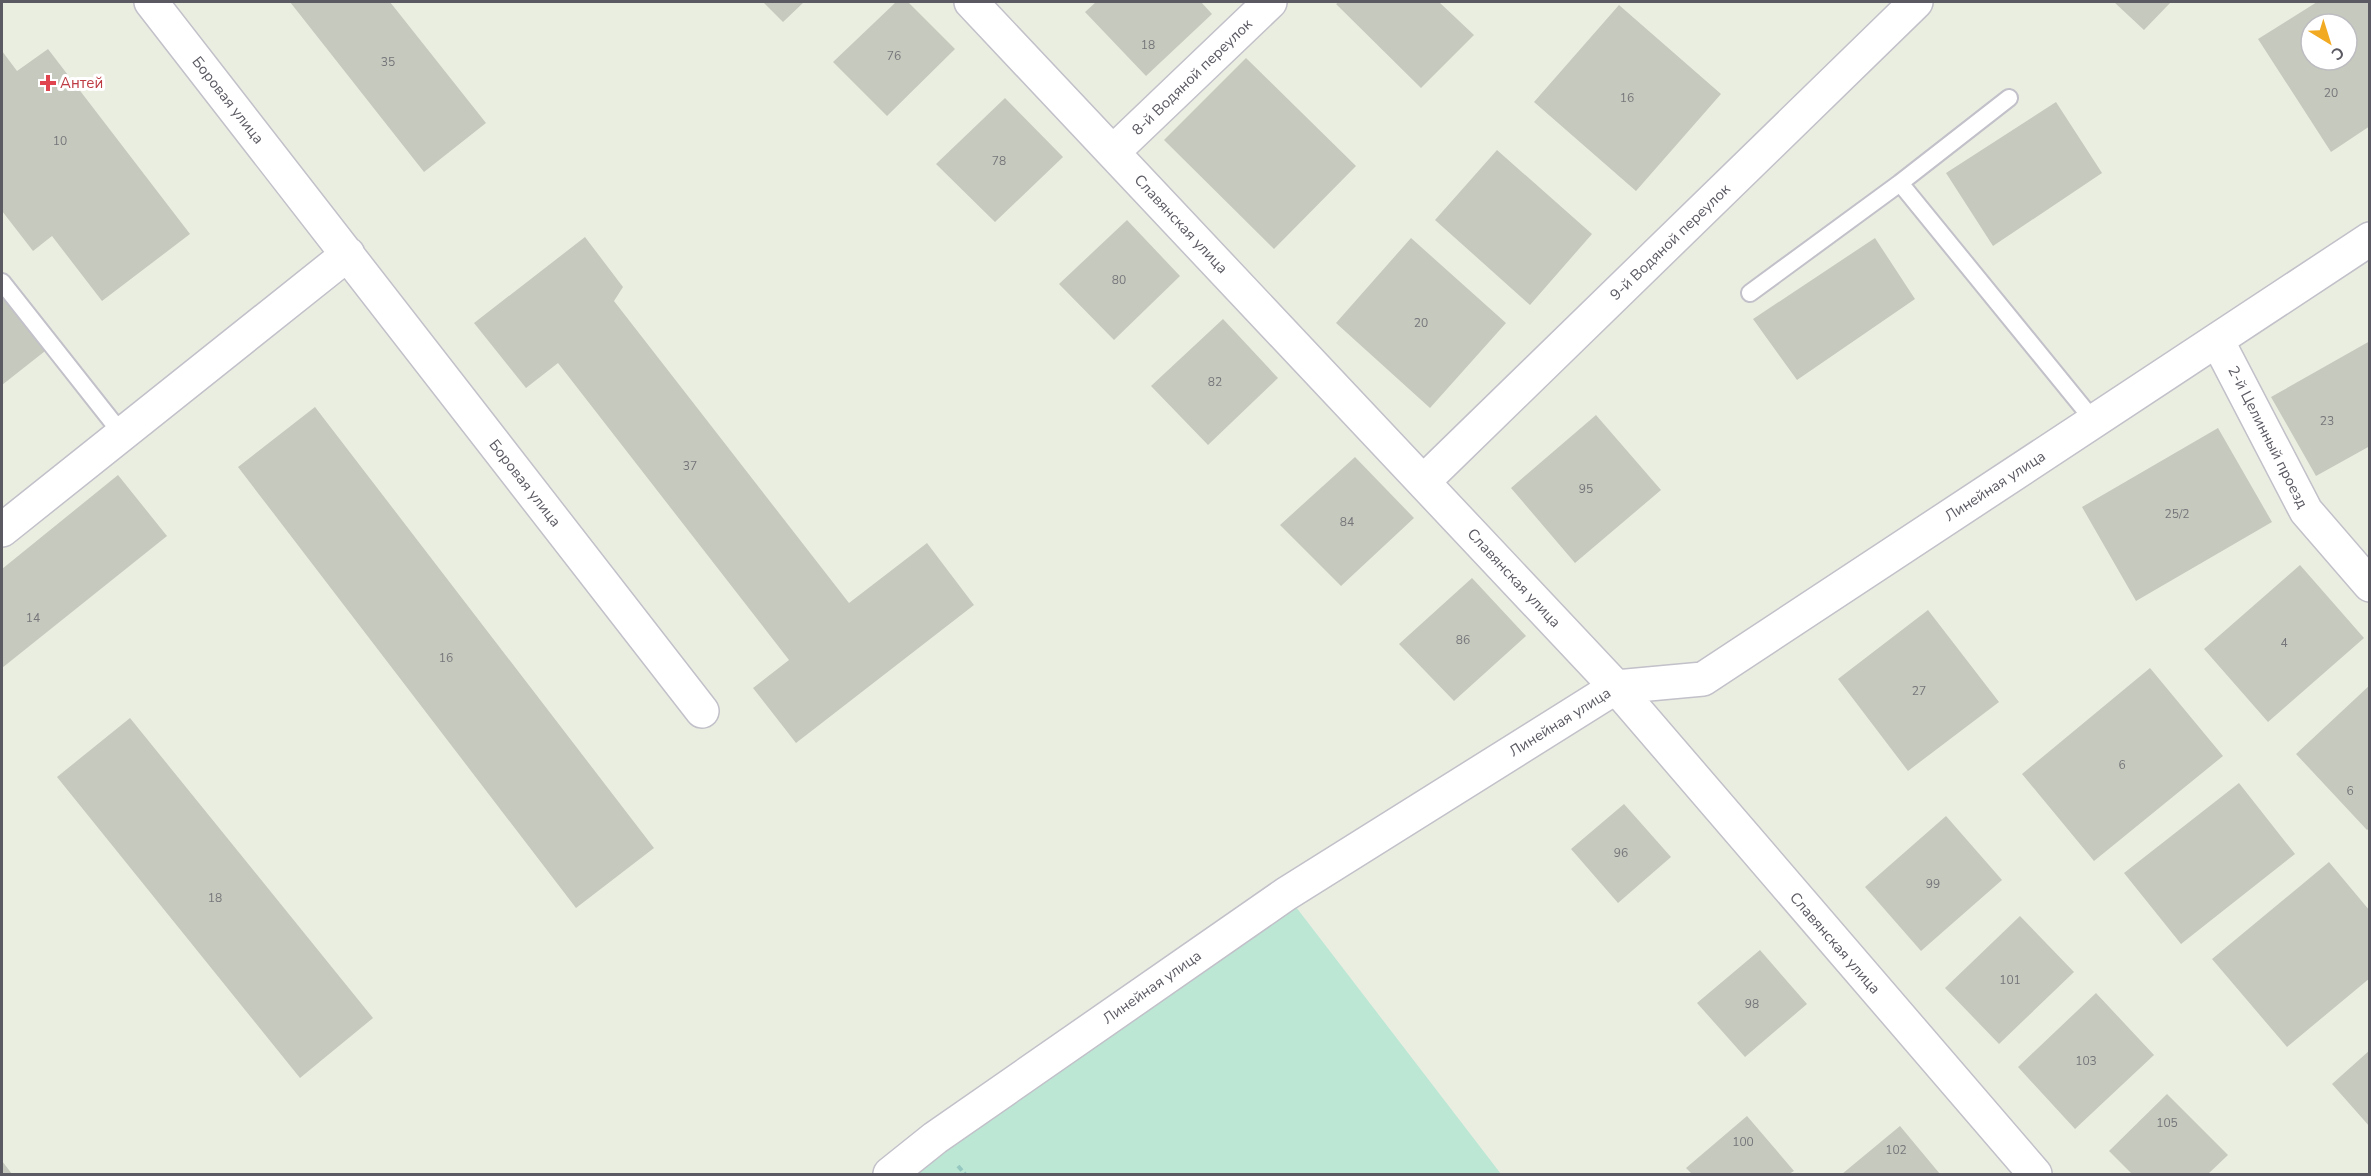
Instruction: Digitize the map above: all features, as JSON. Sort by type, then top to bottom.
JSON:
[{"type":"street","name":"Боровая улица","points":[[151,2],[702,711]]},
{"type":"street","name":"Славянская улица","points":[[971,2],[1616,687],[2035,1174]]},
{"type":"street","name":"8-й Водяной переулок","points":[[1113,152],[1270,2]]},
{"type":"street","name":"9-й Водяной переулок","points":[[1423,482],[1916,2]]},
{"type":"street","name":"Линейная улица","points":[[890,1174],[935,1138],[1286,894],[1616,687],[1703,679],[2370,239]]},
{"type":"street","points":[[2,530],[348,254]]},
{"type":"street","name":"2-й Целинный проезд","points":[[2217,340],[2306,511],[2370,585]]},
{"type":"lane","points":[[1750,293],[1900,183],[2009,98]]},
{"type":"lane","points":[[1900,183],[2094,421]]},
{"type":"lane","points":[[2,282],[122,434]]},
{"type":"green space","points":[[1286,894],[1501,1174],[890,1174]]},
{"type":"building","points":[[290,2],[390,2],[486,123],[424,172]]},
{"type":"building","points":[[763,2],[804,2],[783,22]]},
{"type":"building","points":[[896,2],[908,2],[955,49],[887,116],[833,62]]},
{"type":"building","points":[[1096,2],[1201,2],[1212,14],[1146,76],[1085,12]]},
{"type":"building","points":[[1339,2],[1439,2],[1474,35],[1421,88],[1336,4]]},
{"type":"building","points":[[2114,2],[2171,2],[2144,30]]},
{"type":"building","points":[[2317,2],[2370,2],[2370,126],[2331,152],[2258,39],[2299,13],[2299,72],[2359,72],[2359,12],[2301,12]]},
{"type":"building","points":[[1619,5],[1721,94],[1636,191],[1534,102]]},
{"type":"building","points":[[48,49],[190,234],[102,301],[52,236],[33,251],[2,211],[2,51],[17,71]]},
{"type":"building","points":[[1246,58],[1356,166],[1274,249],[1164,140]]},
{"type":"building","points":[[1005,98],[1063,157],[995,222],[936,164]]},
{"type":"building","points":[[2056,102],[2102,173],[1993,246],[1946,173]]},
{"type":"building","points":[[1497,150],[1592,234],[1530,305],[1435,220]]},
{"type":"building","points":[[1127,220],[1180,276],[1114,340],[1059,284]]},
{"type":"building","points":[[585,237],[623,287],[614,301],[849,603],[927,543],[974,605],[796,743],[753,688],[789,660],[558,363],[526,388],[474,323]]},
{"type":"building","points":[[1411,238],[1506,323],[1430,408],[1336,323]]},
{"type":"building","points":[[1875,238],[1915,299],[1797,380],[1753,319]]},
{"type":"building","points":[[2,276],[54,344],[2,385]]},
{"type":"building","points":[[1223,319],[1278,378],[1208,445],[1151,386]]},
{"type":"building","points":[[2370,341],[2370,446],[2316,476],[2271,397]]},
{"type":"building","points":[[315,407],[654,848],[576,908],[238,467]]},
{"type":"building","points":[[1596,415],[1661,490],[1575,563],[1511,488]]},
{"type":"building","points":[[2218,428],[2272,522],[2136,601],[2082,507]]},
{"type":"building","points":[[1355,457],[1414,518],[1341,586],[1280,525]]},
{"type":"building","points":[[118,475],[167,536],[2,668],[2,569]]},
{"type":"building","points":[[2300,565],[2364,638],[2268,722],[2204,649]]},
{"type":"building","points":[[1472,578],[1526,636],[1454,701],[1399,644]]},
{"type":"building","points":[[1928,610],[1999,702],[1908,771],[1838,679]]},
{"type":"building","points":[[2150,668],[2223,756],[2094,861],[2022,774]]},
{"type":"building","points":[[2370,685],[2370,828],[2367,830],[2296,754]]},
{"type":"building","points":[[130,718],[373,1018],[300,1078],[57,777]]},
{"type":"building","points":[[2239,783],[2295,854],[2181,944],[2124,873]]},
{"type":"building","points":[[1624,804],[1671,857],[1618,903],[1571,849]]},
{"type":"building","points":[[1946,816],[2002,880],[1921,951],[1865,887]]},
{"type":"building","points":[[2329,862],[2370,911],[2370,978],[2287,1047],[2212,959]]},
{"type":"building","points":[[2020,916],[2074,972],[1999,1044],[1945,988]]},
{"type":"building","points":[[1760,950],[1807,1004],[1745,1057],[1697,1003]]},
{"type":"building","points":[[2096,993],[2154,1055],[2075,1129],[2018,1067]]},
{"type":"building","points":[[2370,1050],[2370,1127],[2332,1084]]},
{"type":"building","points":[[2167,1094],[2228,1155],[2208,1174],[2132,1174],[2109,1151]]},
{"type":"building","points":[[1747,1116],[1794,1171],[1789,1174],[1692,1174],[1686,1168]]},
{"type":"building","points":[[1900,1126],[1940,1174],[1842,1174]]},
{"type":"building","points":[[2,1161],[12,1174],[2,1174]]},
{"type":"place","name":"Антей","points":[[48,83]]}]
